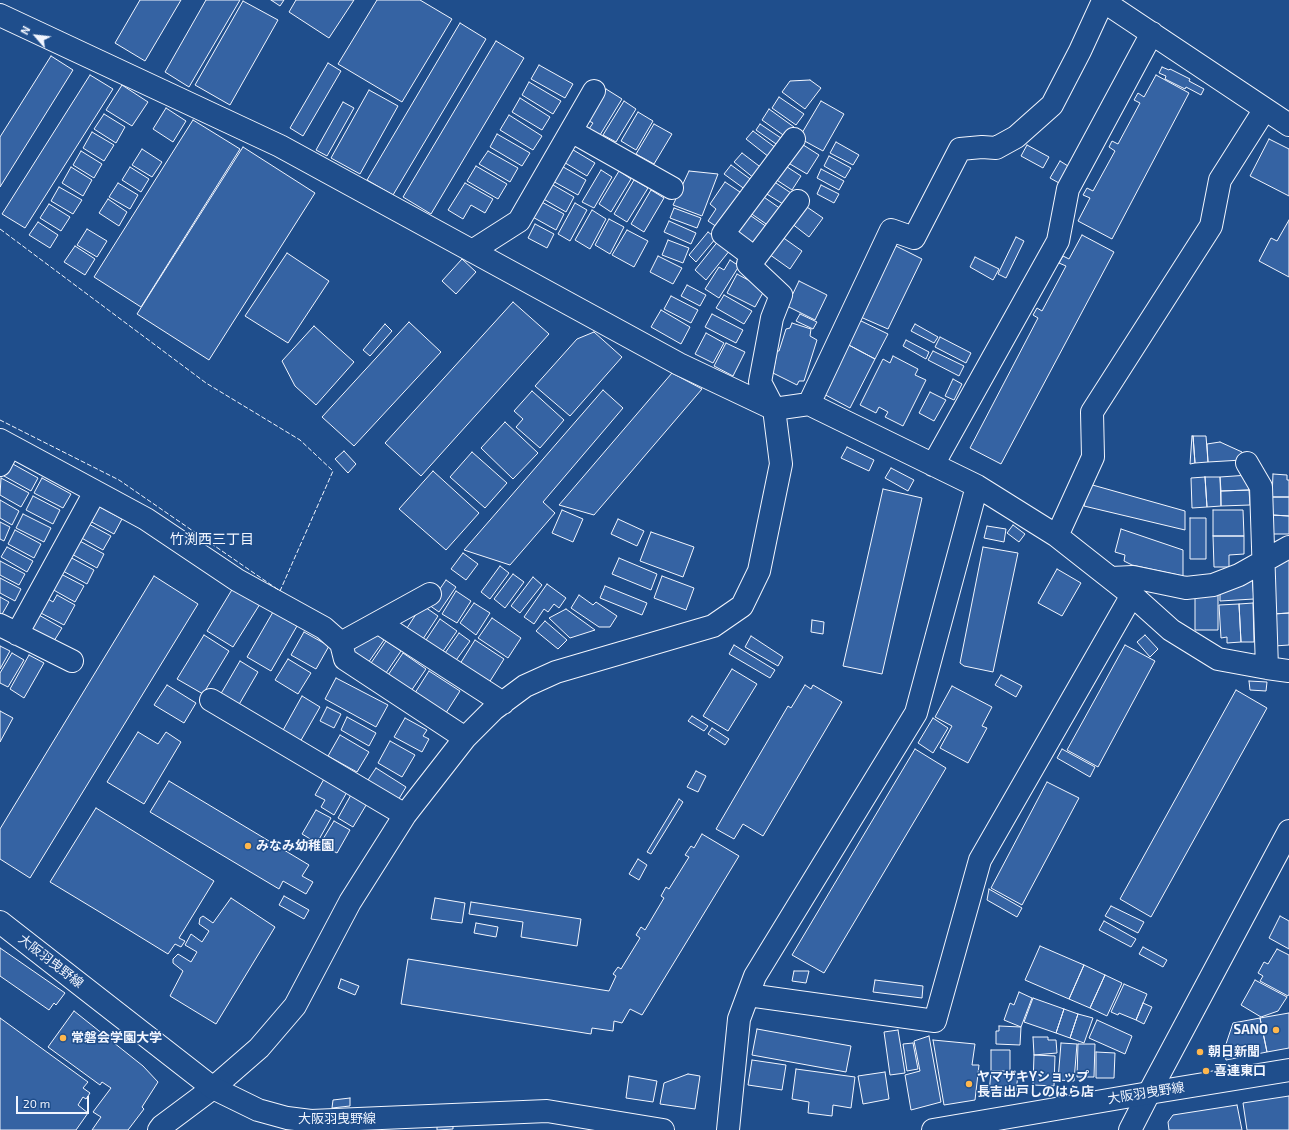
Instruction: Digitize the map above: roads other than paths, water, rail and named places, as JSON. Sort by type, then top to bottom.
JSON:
[{"type":"street","points":[[809,404],[890,230],[914,238],[960,149],[982,147],[996,148],[1016,137],[1052,105],[1080,51],[1103,1],[1289,126]]},
{"type":"street","points":[[0,15],[280,146],[679,364],[774,409],[809,404],[977,486],[1057,536],[1132,595],[1171,630],[1218,659],[1289,671]]},
{"type":"street","points":[[932,465],[1058,240],[1068,189],[1152,33]]},
{"type":"street","points":[[472,251],[519,221],[594,91]]},
{"type":"street","points":[[1057,536],[1093,457],[1092,412],[1211,226],[1220,180],[1265,109]]},
{"type":"street","points":[[571,130],[672,188]]},
{"type":"street","points":[[755,258],[723,234],[794,139]]},
{"type":"street","points":[[159,1130],[162,1126],[213,1088],[259,1048],[295,1006],[350,902],[405,816],[465,738],[503,703],[525,686],[556,672],[713,626],[742,606],[759,571],[781,464],[774,409],[760,382],[772,318],[781,295],[748,264],[755,258],[798,200]]},
{"type":"street","points":[[3,450],[95,492],[146,519],[237,580],[324,628],[341,643],[345,658],[465,738]]},
{"type":"street","points":[[1247,463],[1261,487],[1267,668]]},
{"type":"street","points":[[728,1130],[740,1019],[755,976],[916,713],[977,486]]},
{"type":"street","points":[[72,661],[8,629],[95,492]]},
{"type":"street","points":[[1111,578],[1133,577],[1186,588],[1212,585],[1239,575],[1289,547]]},
{"type":"street","points":[[341,643],[430,594]]},
{"type":"street","points":[[748,995],[935,1021],[980,860],[1132,595]]},
{"type":"street","points":[[379,623],[503,703]]},
{"type":"street","points":[[211,700],[405,816]]},
{"type":"street","points":[[1130,1130],[1289,831]]},
{"type":"street","name":"大阪羽曳野線","points":[[0,922],[213,1088],[258,1110],[287,1118],[311,1121],[547,1111],[663,1130]]},
{"type":"street","name":"大阪羽曳野線","points":[[933,1130],[1149,1092],[1289,1070]]},
{"type":"place","name":"みなみ幼稚園","points":[[248,846]]},
{"type":"place","name":"SANO","points":[[1276,1030]]},
{"type":"place","name":"常磐会学園大学","points":[[63,1038]]},
{"type":"place","name":"朝日新聞","points":[[1200,1052]]},
{"type":"place","name":"喜連東口","points":[[1206,1071]]},
{"type":"place","name":"ヤマザキYショップ 長吉出戸しのはら店","points":[[969,1084]]},
{"type":"district","name":"竹渕西三丁目","points":[[212,539]]}]
